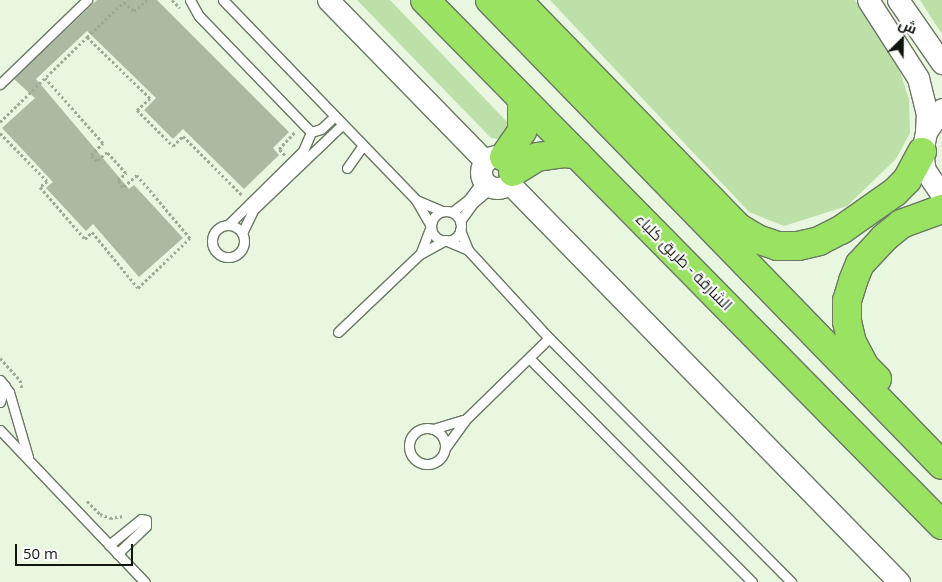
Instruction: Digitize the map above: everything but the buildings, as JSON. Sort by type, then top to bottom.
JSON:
[{"type":"highway","name":"الشارقة - طريق كلباء","points":[[425,0],[942,525]]},
{"type":"highway","points":[[490,0],[942,464]]},
{"type":"highway","points":[[517,0],[739,228],[757,239],[777,246],[798,246],[819,241],[841,230],[895,192],[906,180],[924,142]]},
{"type":"highway","points":[[498,173],[522,131],[522,99]]},
{"type":"highway","points":[[498,173],[537,157],[550,154],[578,155]]},
{"type":"highway","points":[[942,210],[901,224],[870,250],[853,281],[847,301],[847,322],[852,343],[865,367],[942,447]]},
{"type":"street","points":[[328,0],[899,582]]},
{"type":"street","points":[[868,0],[918,78],[926,114],[925,170],[942,195]]},
{"type":"street","points":[[898,0],[942,63]]},
{"type":"street","points":[[924,142],[942,109]]},
{"type":"lane","points":[[0,84],[88,0]]},
{"type":"lane","points":[[190,0],[199,16],[311,132]]},
{"type":"lane","points":[[223,0],[416,200],[435,236],[468,250],[549,338],[791,582]]},
{"type":"lane","points":[[311,132],[321,129],[335,116]]},
{"type":"lane","points":[[311,132],[303,151],[228,224],[213,234],[212,245],[220,254],[231,256],[241,250],[242,233],[253,210],[343,124]]},
{"type":"lane","points":[[347,168],[363,145]]},
{"type":"lane","points":[[338,332],[420,254],[445,240],[454,238],[471,202],[498,173]]},
{"type":"lane","points":[[416,200],[442,211],[452,212],[471,202]]},
{"type":"lane","points":[[420,254],[434,217],[442,211]]},
{"type":"lane","points":[[452,212],[460,226],[468,250]]},
{"type":"lane","points":[[228,224],[242,233]]},
{"type":"lane","points":[[444,448],[441,434],[433,429],[426,428],[414,433],[409,445],[410,452],[419,462],[432,463],[442,455],[444,448],[466,419],[549,338]]},
{"type":"lane","points":[[529,358],[752,582]]},
{"type":"lane","points":[[0,402],[3,383]]},
{"type":"lane","points":[[3,383],[28,460]]},
{"type":"lane","points":[[433,429],[466,419]]},
{"type":"lane","points":[[0,430],[145,582]]},
{"type":"lane","points":[[109,545],[141,519],[146,520],[146,526],[117,554]]},
{"type":"path","points":[[0,122],[124,2],[134,11],[147,0]]},
{"type":"path","points":[[172,0],[185,14]]},
{"type":"path","points":[[87,37],[150,98],[137,110],[173,146],[183,136],[244,196],[250,190]]},
{"type":"path","points":[[0,133],[47,181],[40,188],[85,240],[92,232],[138,288],[190,238],[137,175],[123,187],[118,180],[126,173],[108,152],[97,161],[91,155],[103,143],[45,78]]},
{"type":"path","points":[[278,162],[285,155],[279,149],[300,128]]},
{"type":"path","points":[[0,358],[20,380],[24,398]]},
{"type":"path","points":[[86,500],[100,514],[110,518],[130,514]]},
{"type":"green space","points":[[357,0],[390,0],[508,123],[509,128],[500,139],[491,138]]},
{"type":"green space","points":[[550,0],[855,0],[898,66],[909,99],[910,133],[896,159],[847,206],[784,226],[749,212]]},
{"type":"green space","points":[[920,0],[942,0],[942,33],[940,31]]}]
